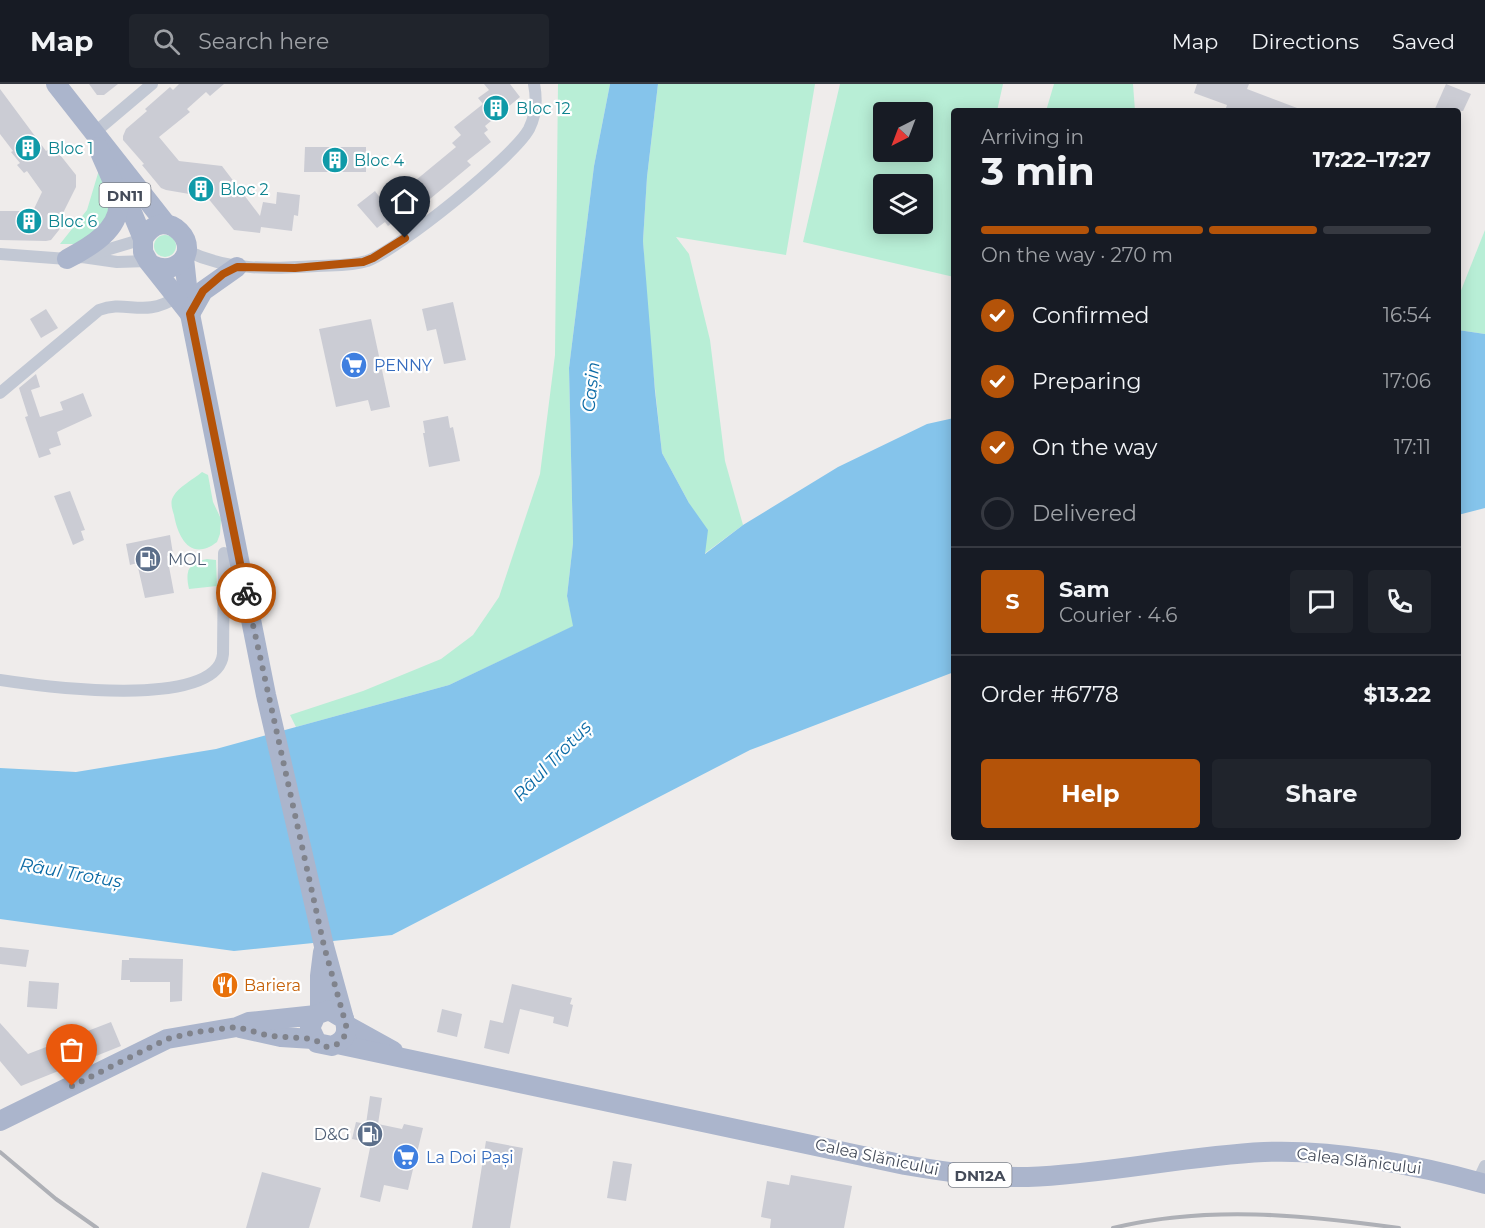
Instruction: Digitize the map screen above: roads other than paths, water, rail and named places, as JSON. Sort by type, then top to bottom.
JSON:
[{"type":"main road","name":"DN11","points":[[56,84],[166,224]]},
{"type":"main road","points":[[74,258],[98,241],[109,229],[119,206],[94,133]]},
{"type":"main road","name":"DN11","points":[[107,151],[143,238],[143,252],[190,314]]},
{"type":"main road","name":"DN11","points":[[143,238],[154,227],[166,224],[178,228],[187,245],[185,255],[190,314],[266,695],[323,945],[345,1022]]},
{"type":"main road","points":[[150,263],[167,269],[177,265],[185,255]]},
{"type":"main road","points":[[190,314],[203,291],[223,274],[237,267]]},
{"type":"main road","name":"DN11","points":[[318,1014],[323,945]]},
{"type":"main road","points":[[0,1121],[167,1039],[237,1027],[249,1022],[335,1012],[345,1022],[345,1036],[338,1044],[322,1046],[313,1039],[270,1036],[237,1027]]},
{"type":"main road","points":[[313,1039],[310,1028],[318,1014]]},
{"type":"main road","name":"Calea Slănicului","points":[[345,1022],[417,1062]]},
{"type":"main road","name":"Calea Slănicului","points":[[338,1044],[905,1165],[950,1172],[1038,1176],[1266,1152],[1347,1157],[1482,1177]]},
{"type":"street","points":[[94,133],[152,84]]},
{"type":"street","points":[[185,255],[237,267],[273,269],[348,264],[368,260],[394,246],[434,216],[515,147],[531,121],[536,99],[534,84]]},
{"type":"street","points":[[74,258],[143,238]]},
{"type":"street","points":[[0,254],[150,263]]},
{"type":"street","points":[[0,393],[99,310],[156,308],[177,297]]},
{"type":"street","points":[[0,680],[66,688],[146,690],[193,683],[212,675],[223,659],[224,553]]},
{"type":"water","points":[[610,84],[658,84],[647,177],[643,241],[655,391],[662,453],[689,503],[708,530],[705,554],[743,525],[838,467],[927,424],[951,419],[951,673],[750,750],[392,935],[234,951],[0,919],[0,768],[76,772],[216,749],[449,685],[573,626],[567,596],[573,543],[569,368],[594,166]]},
{"type":"water","points":[[1461,330],[1485,334],[1485,508],[1461,514]]},
{"type":"railway","points":[[0,1152],[56,1199],[97,1228]]},
{"type":"railway","points":[[1113,1228],[1184,1216],[1220,1214],[1292,1216],[1399,1228]]},
{"type":"place","name":"Bloc 12","points":[[496,108]]},
{"type":"place","name":"Bloc 1","points":[[28,148]]},
{"type":"place","name":"Bloc 4","points":[[335,160]]},
{"type":"place","name":"Bloc 2","points":[[201,189]]},
{"type":"place","name":"Bloc 6","points":[[29,221]]},
{"type":"place","name":"PENNY","points":[[354,365]]},
{"type":"place","name":"MOL","points":[[148,559]]},
{"type":"place","name":"Bariera","points":[[225,985]]},
{"type":"place","name":"D&G","points":[[370,1134]]},
{"type":"place","name":"La Doi Pași","points":[[406,1157]]},
{"type":"water label","name":"Cașin","points":[[591,387]]},
{"type":"water label","name":"Râul Trotuș","points":[[552,761]]},
{"type":"water label","name":"Râul Trotuș","points":[[71,873]]}]
